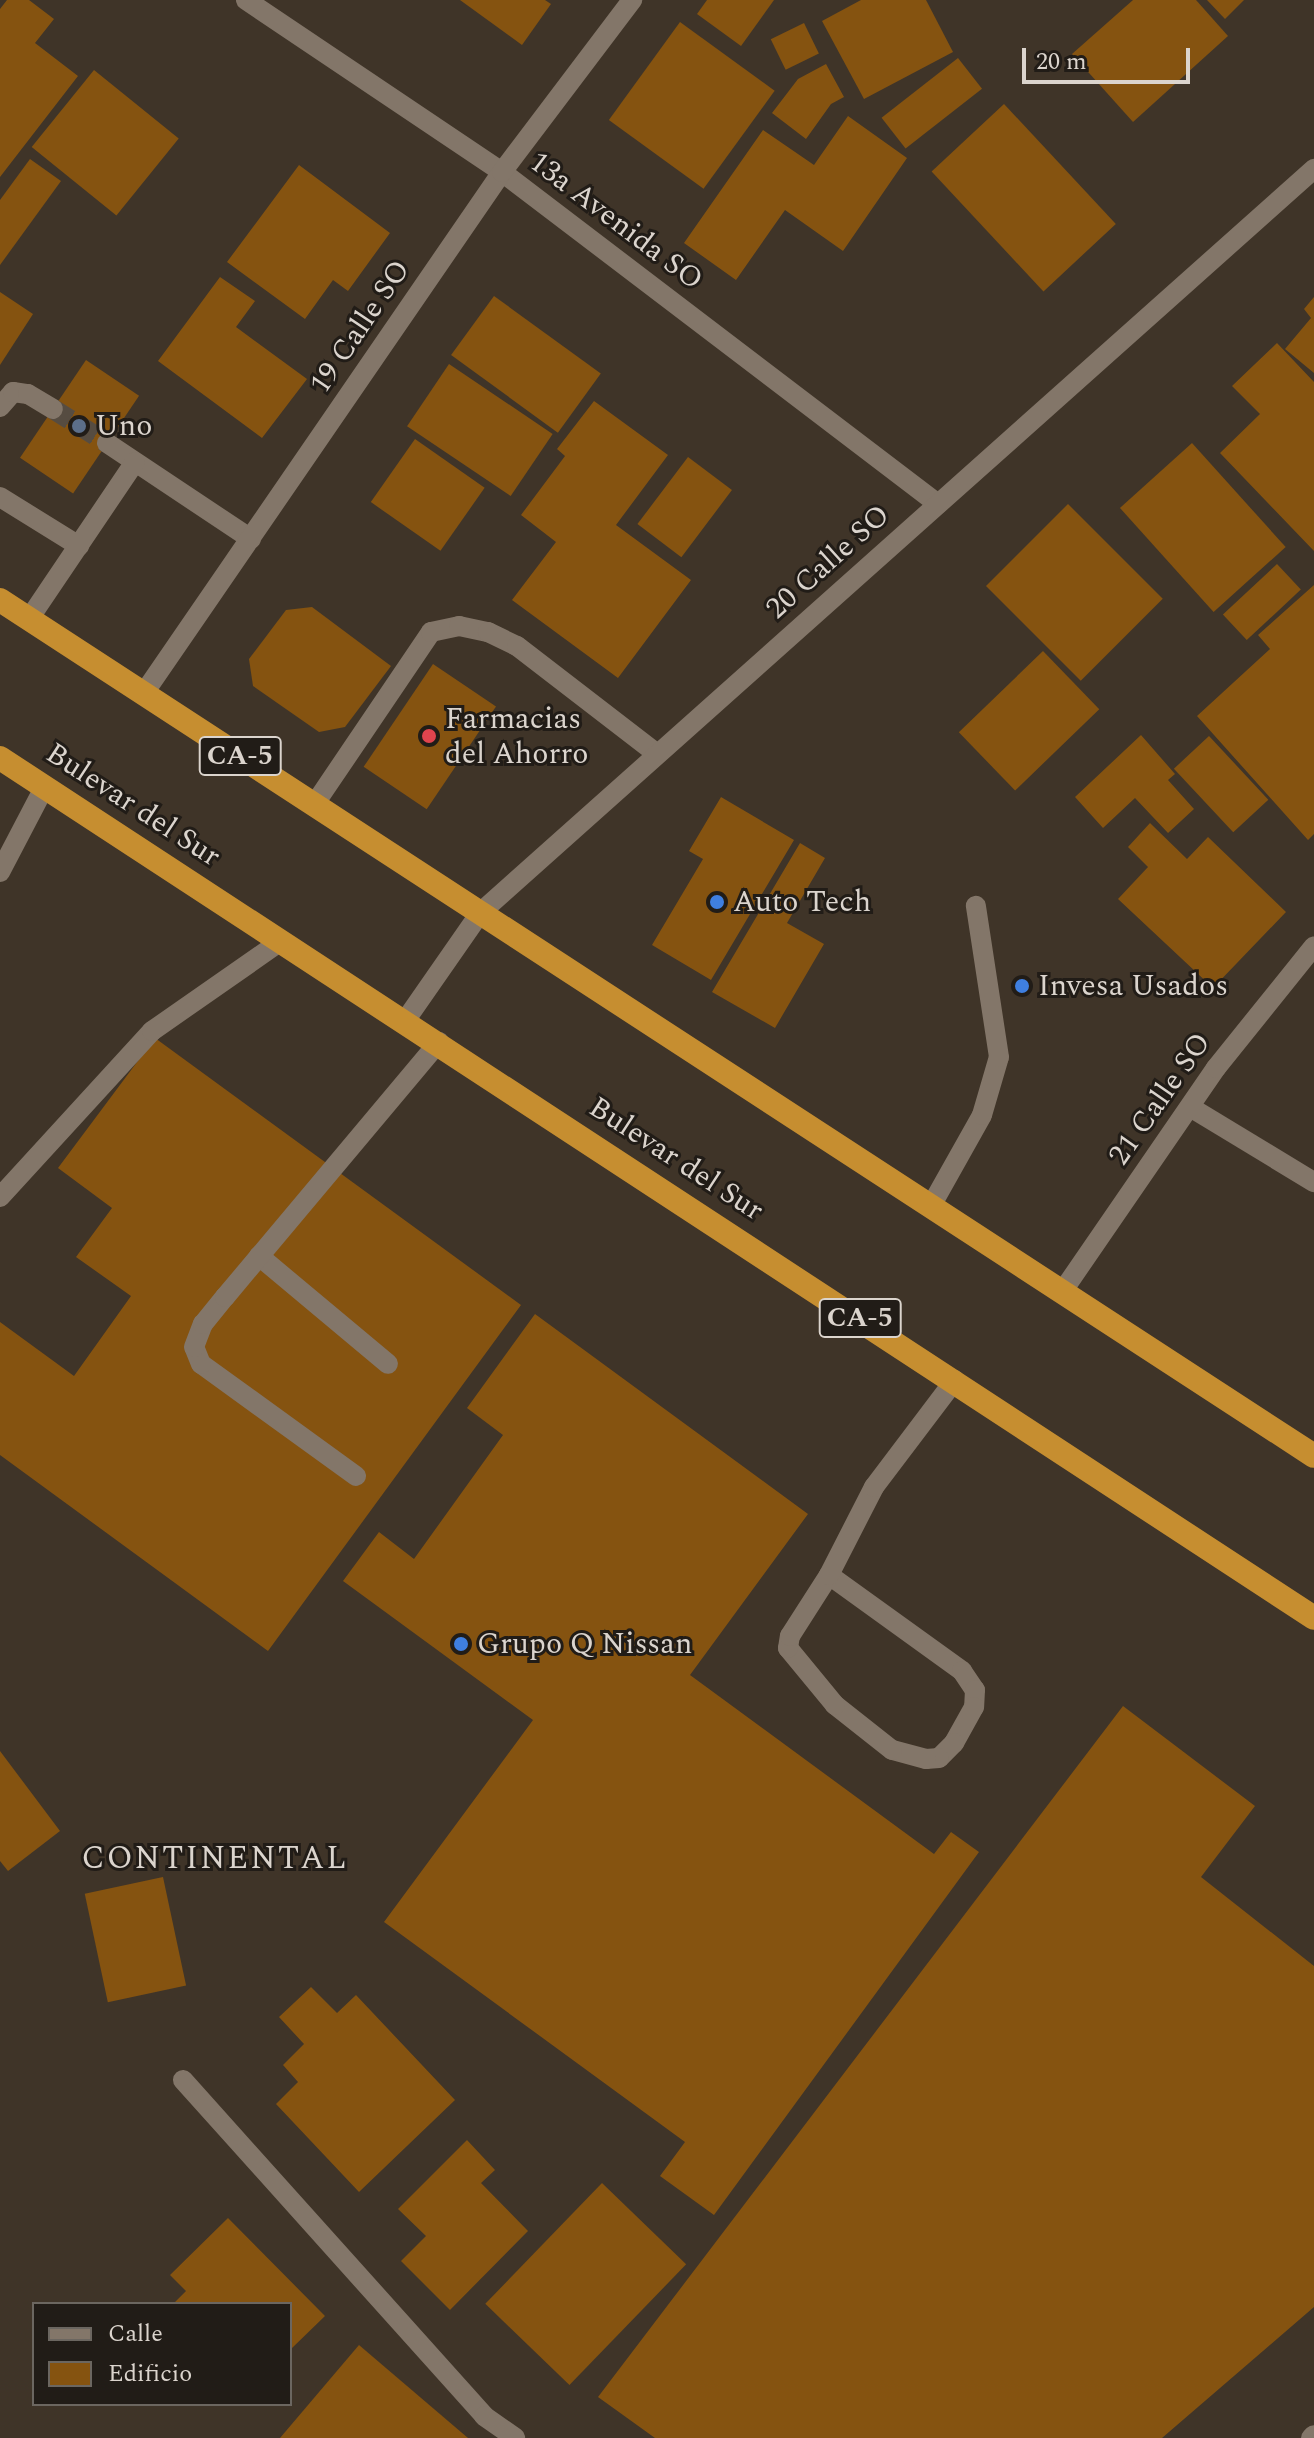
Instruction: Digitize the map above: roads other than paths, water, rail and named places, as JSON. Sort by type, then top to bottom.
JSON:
[{"type":"highway","name":"CA-5","points":[[0,600],[1314,1456]]},
{"type":"highway","name":"Bulevar del Sur","points":[[0,758],[439,1042],[1314,1618]]},
{"type":"street","name":"13a Avenida SO","points":[[246,0],[502,172],[938,504]]},
{"type":"street","name":"19 Calle SO","points":[[144,693],[502,172],[632,0]]},
{"type":"street","name":"20 Calle SO","points":[[405,1021],[480,913],[1314,169]]},
{"type":"street","points":[[0,407],[13,392],[28,394],[53,409]]},
{"type":"street","points":[[107,443],[251,539]]},
{"type":"street","points":[[29,619],[135,462]]},
{"type":"street","points":[[0,497],[79,546]]},
{"type":"street","points":[[314,805],[431,632],[459,626],[488,632],[517,646],[657,754]]},
{"type":"street","points":[[0,872],[45,786]]},
{"type":"street","points":[[931,1206],[982,1115],[999,1057],[976,906]]},
{"type":"street","points":[[0,1197],[152,1031],[281,941]]},
{"type":"street","name":"21 Calle SO","points":[[1062,1292],[1216,1068],[1314,946]]},
{"type":"street","points":[[356,1476],[201,1364],[194,1347],[203,1324],[439,1042]]},
{"type":"street","points":[[1190,1107],[1314,1182]]},
{"type":"street","points":[[259,1256],[388,1364]]},
{"type":"street","points":[[829,1575],[962,1671],[975,1690],[974,1707],[954,1743],[939,1758],[926,1759],[892,1750],[835,1705],[791,1655],[790,1636],[829,1575],[874,1487],[955,1380]]},
{"type":"street","points":[[183,2080],[484,2416],[515,2438]]},
{"type":"tunnel","points":[[53,409],[107,443]]},
{"type":"place","name":"Uno","points":[[79,426]]},
{"type":"place","name":"Farmacias del Ahorro","points":[[429,736]]},
{"type":"place","name":"Auto Tech","points":[[717,902]]},
{"type":"place","name":"Invesa Usados","points":[[1022,986]]},
{"type":"place","name":"Grupo Q Nissan","points":[[461,1644]]},
{"type":"district","name":"CONTINENTAL","points":[[215,1859]]}]
